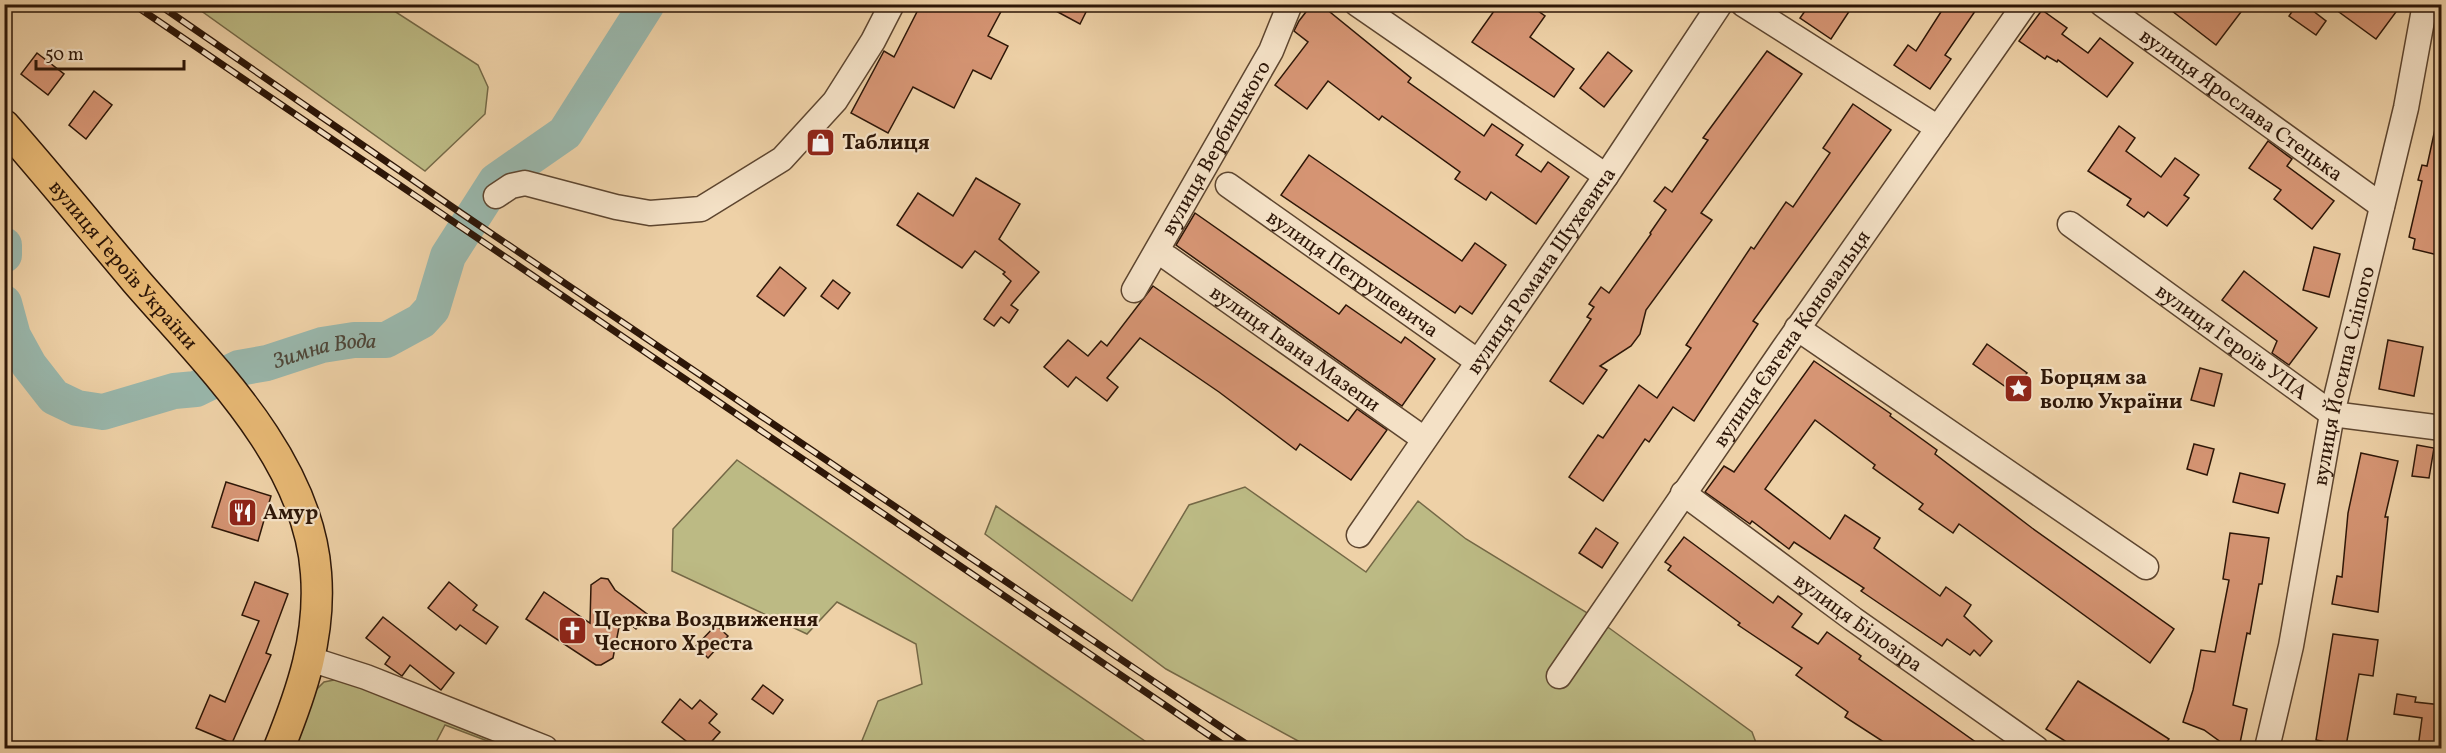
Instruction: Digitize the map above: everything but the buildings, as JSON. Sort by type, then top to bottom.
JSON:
[{"type":"main road","name":"вулиця Героїв України","points":[[4,125],[242,405],[293,488],[311,538],[316,573],[316,625],[310,659]]},
{"type":"main road","points":[[279,748],[301,693],[310,659]]},
{"type":"street","points":[[496,196],[510,186],[525,183],[616,207],[650,213],[701,209],[782,159],[835,101],[873,41],[892,4]]},
{"type":"street","name":"вулиця Вербицького","points":[[1134,290],[1271,51],[1290,4]]},
{"type":"street","points":[[1357,4],[1606,176]]},
{"type":"street","name":"вулиця Романа Шухевича","points":[[1359,535],[1606,176],[1720,4]]},
{"type":"street","points":[[1743,4],[1938,128]]},
{"type":"street","name":"вулиця Євгена Коновальця","points":[[1559,676],[1797,328],[2025,4]]},
{"type":"street","name":"вулиця Ярослава Стецька","points":[[2102,4],[2382,206]]},
{"type":"street","name":"вулиця Йосипа Сліпого","points":[[2266,748],[2291,646],[2332,414],[2406,108],[2425,4]]},
{"type":"street","name":"вулиця Петрушевича","points":[[1228,185],[1478,361]]},
{"type":"street","name":"вулиця Героїв УПА","points":[[2070,224],[2332,414],[2442,428]]},
{"type":"street","name":"вулиця Івана Мазепи","points":[[1168,258],[1424,439]]},
{"type":"street","points":[[1797,328],[2146,567]]},
{"type":"street","name":"вулиця Білозіра","points":[[1683,493],[1853,619],[2036,748]]},
{"type":"street","points":[[310,659],[366,677],[545,748]]},
{"type":"shaded area","points":[[193,5],[385,5],[478,65],[488,87],[485,114],[425,171]]},
{"type":"shaded area","points":[[737,460],[1155,748],[859,748],[878,701],[922,684],[916,644],[837,602],[807,634],[672,571],[673,529]]},
{"type":"shaded area","points":[[1245,487],[1366,572],[1418,501],[1466,539],[1594,617],[1752,732],[1758,748],[1311,748],[1166,669],[985,534],[996,506],[1132,601],[1189,505]]},
{"type":"shaded area","points":[[344,678],[530,748],[506,748],[445,725],[433,748],[296,748],[316,690],[324,682]]},
{"type":"waterway","name":"Зимна Вода","points":[[4,303],[13,336],[29,365],[54,397],[77,408],[103,412],[174,391],[196,389],[239,368],[267,363],[322,345],[354,340],[386,340],[421,321],[432,309],[448,256],[496,181],[565,133],[647,4]]},
{"type":"waterway","name":"Зимна Вода","points":[[4,245],[4,255]]},
{"type":"railway","points":[[133,4],[1228,748]]},
{"type":"railway","points":[[158,4],[461,213],[1252,748]]},
{"type":"place","name":"Таблиця","points":[[821,142]]},
{"type":"place","name":"Борцям за волю України","points":[[2019,389]]},
{"type":"place","name":"Амур","points":[[242,512]]},
{"type":"place","name":"Церква Воздвиження Чесного Хреста","points":[[573,631]]}]
